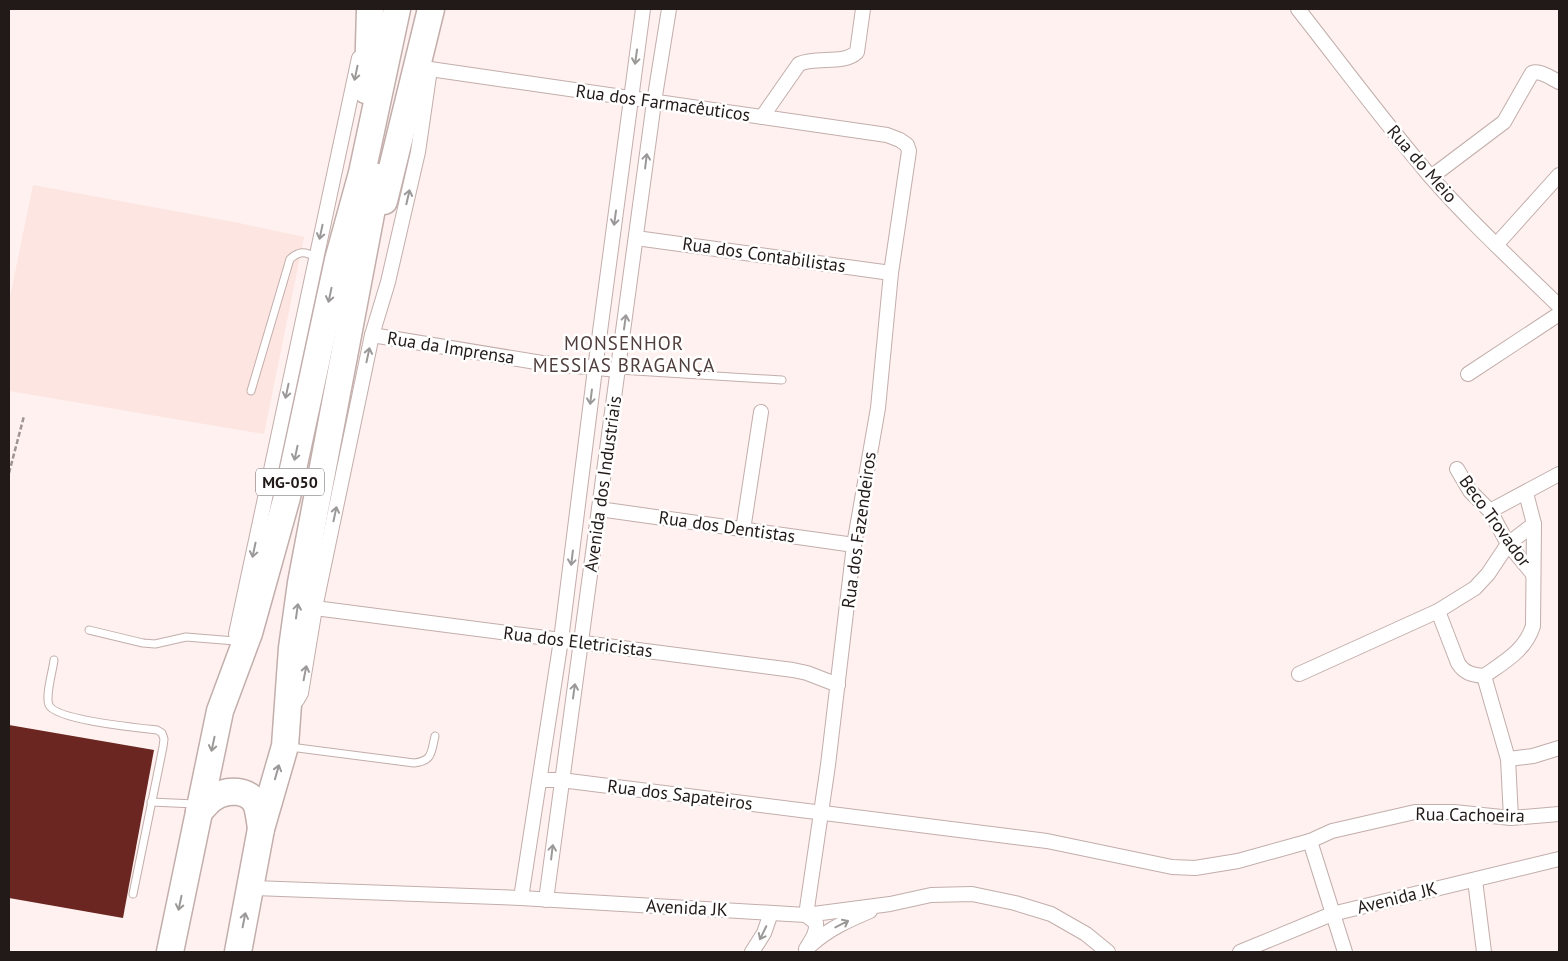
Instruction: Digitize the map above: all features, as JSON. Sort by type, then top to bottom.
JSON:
[{"type":"highway","points":[[326,259],[349,181],[368,81],[370,9]]},
{"type":"highway","name":"MG-050","points":[[170,952],[220,711],[249,633],[287,497],[326,259],[362,173],[397,9]]},
{"type":"highway","name":"MG-050","points":[[238,952],[261,829],[285,746],[292,648],[301,583],[369,217],[414,9]]},
{"type":"highway","points":[[333,408],[423,67],[431,9]]},
{"type":"highway","points":[[200,808],[213,798],[228,791],[248,795],[257,806],[261,829]]},
{"type":"street","name":"Avenida dos Industriais","points":[[520,898],[561,640],[643,9]]},
{"type":"street","name":"Avenida dos Industriais","points":[[546,900],[654,102],[669,9]]},
{"type":"street","points":[[762,117],[799,64],[808,60],[842,59],[854,56],[858,52],[863,9]]},
{"type":"street","name":"Rua do Meio","points":[[1298,9],[1431,177],[1496,245],[1559,306]]},
{"type":"street","points":[[286,718],[301,693],[315,608],[372,335],[388,282],[418,152],[423,67]]},
{"type":"street","name":"Rua dos Farmacêuticos","points":[[423,67],[886,136],[900,140],[907,145]]},
{"type":"street","points":[[1431,177],[1504,122],[1529,75],[1535,71],[1559,82]]},
{"type":"street","name":"Rua dos Fazendeiros","points":[[806,915],[838,685],[854,545],[878,408],[892,273],[908,158],[907,145]]},
{"type":"street","points":[[1496,245],[1559,175]]},
{"type":"street","name":"Rua dos Contabilistas","points":[[636,238],[892,273]]},
{"type":"street","points":[[220,711],[326,259]]},
{"type":"street","points":[[1468,374],[1559,314]]},
{"type":"street","name":"Rua da Imprensa","points":[[372,335],[532,361],[618,370]]},
{"type":"street","points":[[743,530],[761,412]]},
{"type":"street","name":"Beco Trovador","points":[[1457,469],[1470,491],[1490,511],[1508,544],[1533,574]]},
{"type":"street","points":[[1490,511],[1559,474]]},
{"type":"street","points":[[1438,611],[1462,670],[1484,676],[1524,646],[1533,626],[1534,524],[1526,493]]},
{"type":"street","name":"Rua dos Dentistas","points":[[599,509],[854,545]]},
{"type":"street","points":[[1299,674],[1438,611],[1475,588],[1488,574],[1508,544],[1534,524]]},
{"type":"street","name":"Rua dos Eletricistas","points":[[315,608],[793,670],[807,673],[838,685]]},
{"type":"street","points":[[1484,676],[1508,760],[1510,818]]},
{"type":"street","points":[[1508,760],[1533,756],[1559,748]]},
{"type":"street","name":"Rua dos Sapateiros","points":[[540,780],[561,780],[1047,841],[1172,867],[1195,868],[1238,861],[1310,841]]},
{"type":"street","name":"Rua Cachoeira","points":[[1310,841],[1332,831],[1415,812],[1446,811],[1510,818],[1559,814]]},
{"type":"street","points":[[1310,841],[1345,952]]},
{"type":"street","name":"Avenida JK","points":[[1240,952],[1332,914],[1559,859]]},
{"type":"street","points":[[1475,880],[1484,952]]},
{"type":"street","name":"Avenida JK","points":[[251,888],[520,898],[806,915],[890,904],[932,895],[972,894],[1015,903],[1051,914],[1086,934],[1108,952]]},
{"type":"street","points":[[804,951],[820,936],[841,923],[890,904]]},
{"type":"street","points":[[752,952],[764,933],[771,913]]},
{"type":"street","points":[[804,951],[814,936],[816,929],[816,923],[806,915]]},
{"type":"lane","points":[[251,390],[290,259],[297,253],[305,252],[326,259]]},
{"type":"lane","points":[[618,370],[782,380]]},
{"type":"lane","points":[[89,630],[143,643],[155,644],[186,637],[235,641]]},
{"type":"lane","points":[[54,660],[48,698],[49,706],[55,712],[100,723],[157,730],[162,733],[164,739],[134,894]]},
{"type":"lane","points":[[285,746],[414,763],[424,762],[430,757],[434,736]]},
{"type":"lane","points":[[151,802],[200,808]]},
{"type":"path","points":[[9,473],[24,416]]},
{"type":"shaded area","points":[[33,185],[234,222],[304,237],[264,434],[9,391],[9,302]]},
{"type":"building","points":[[9,725],[154,750],[123,918],[9,898]]},
{"type":"district","name":"MONSENHOR MESSIAS BRAGANÇA","points":[[624,354]]}]
